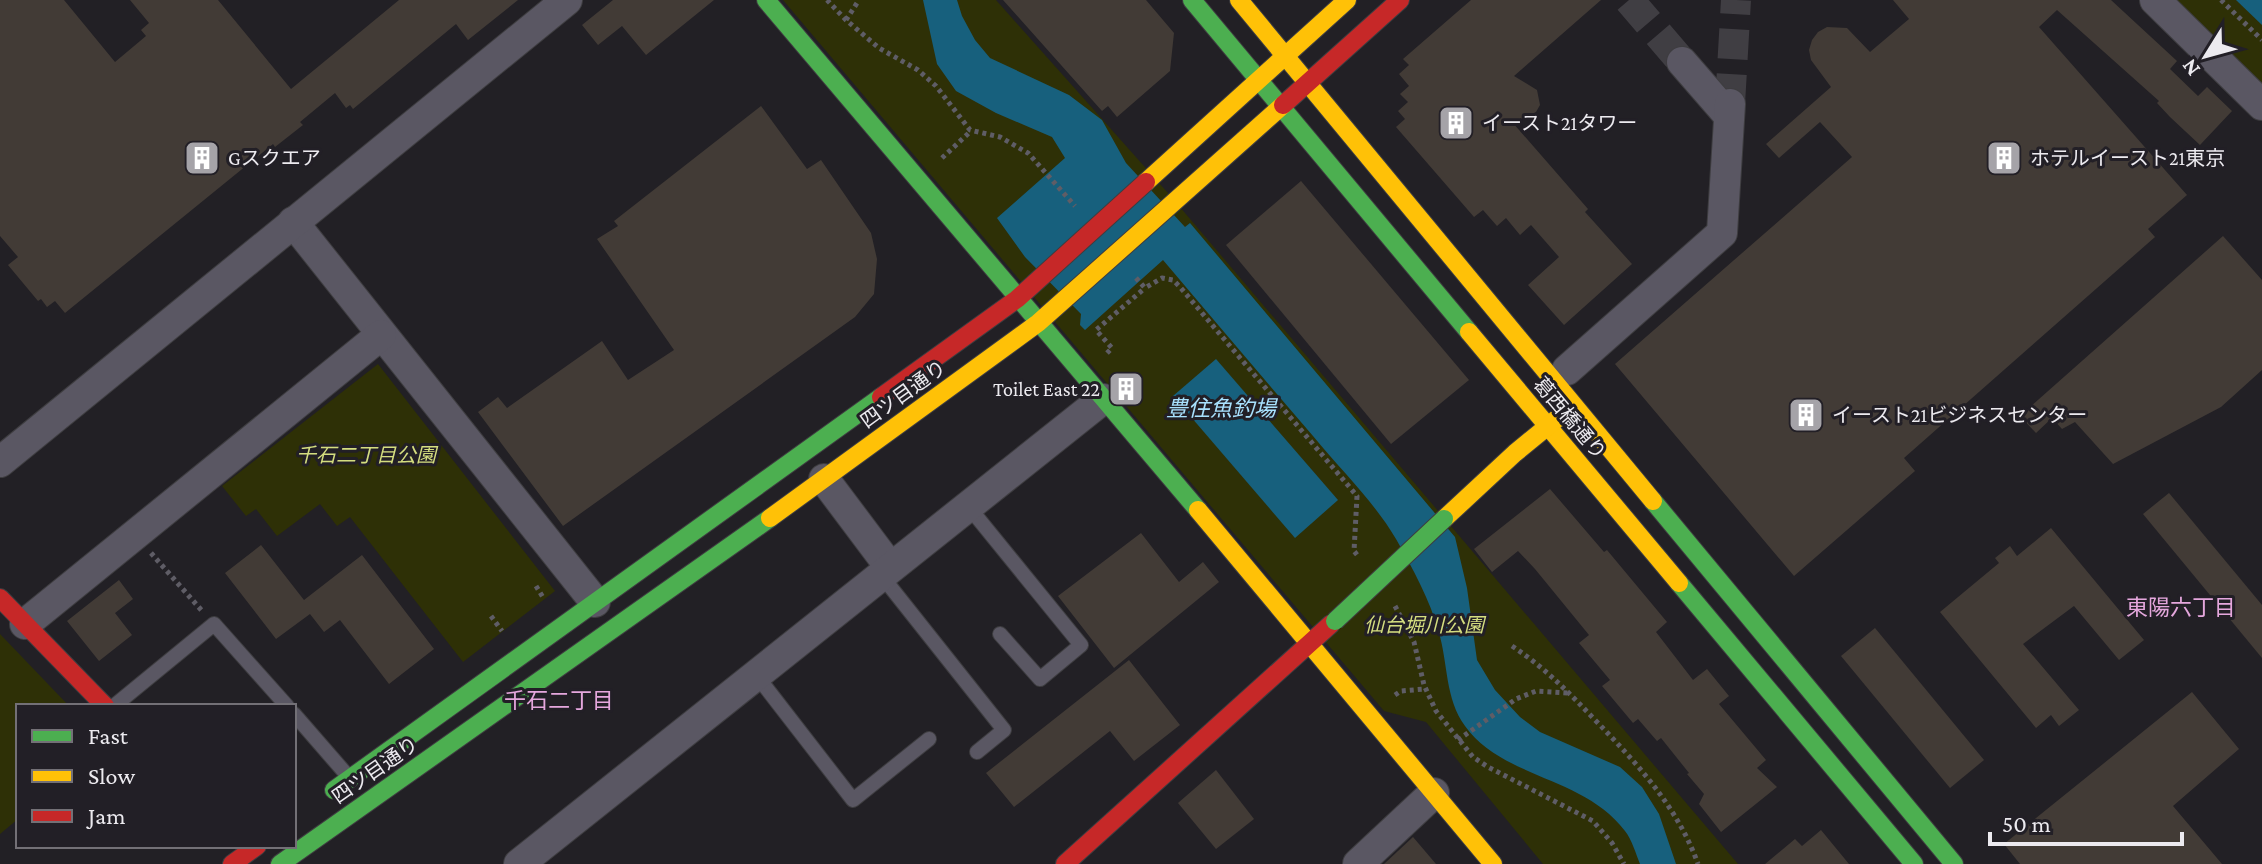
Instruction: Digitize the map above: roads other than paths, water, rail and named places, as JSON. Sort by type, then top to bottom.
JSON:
[{"type":"main road","points":[[766,0],[1493,864]]},
{"type":"main road","name":"葛西橋通り","points":[[1192,0],[1914,864]]},
{"type":"main road","name":"葛西橋通り","points":[[1239,0],[1954,864]]},
{"type":"main road","name":"四ツ目通り","points":[[316,803],[1017,299],[1347,0]]},
{"type":"main road","name":"四ツ目通り","points":[[280,864],[824,479],[1038,323],[1400,0]]},
{"type":"main road","points":[[1072,862],[1444,519],[1574,404]]},
{"type":"main road","points":[[0,598],[103,704]]},
{"type":"street","points":[[0,462],[567,0]]},
{"type":"street","points":[[2155,0],[2262,105]]},
{"type":"street","points":[[1567,370],[1722,233],[1730,110],[1682,62]]},
{"type":"street","points":[[293,222],[595,602]]},
{"type":"street","points":[[25,624],[381,335]]},
{"type":"street","points":[[519,864],[1103,399]]},
{"type":"street","points":[[824,479],[886,571]]},
{"type":"street","points":[[1358,864],[1434,793]]},
{"type":"lane","points":[[968,506],[1081,645],[1040,679],[1000,634]]},
{"type":"lane","points":[[886,571],[1004,730],[977,752]]},
{"type":"lane","points":[[116,704],[214,624],[285,704]]},
{"type":"lane","points":[[757,676],[853,800],[929,739]]},
{"type":"lane","points":[[296,716],[350,779]]},
{"type":"water","points":[[923,0],[957,0],[975,40],[990,58],[1069,95],[1102,120],[1126,163],[1185,227],[1190,223],[1455,537],[1467,588],[1477,660],[1495,690],[1520,717],[1540,732],[1620,767],[1642,787],[1659,814],[1676,864],[1640,864],[1627,835],[1608,813],[1588,799],[1500,757],[1465,726],[1450,693],[1442,645],[1431,609],[1388,526],[1163,260],[1085,330],[1080,325],[1081,314],[1025,257],[997,218],[1065,158],[1052,137],[996,113],[956,91],[937,64]]},
{"type":"water","points":[[2236,0],[2262,0],[2262,25]]},
{"type":"water","name":"豊住魚釣場","points":[[1216,359],[1338,500],[1295,538],[1173,396]]},
{"type":"tunnel","points":[[1629,0],[1682,62]]},
{"type":"tunnel","points":[[1730,104],[1736,0]]},
{"type":"place","name":"イースト21タワー","points":[[1456,123]]},
{"type":"place","name":"Gスクエア","points":[[202,158]]},
{"type":"place","name":"ホテルイースト21東京","points":[[2004,158]]},
{"type":"place","name":"Toilet East 22","points":[[1126,389]]},
{"type":"place","name":"イースト21ビジネスセンター","points":[[1806,415]]},
{"type":"district","name":"東陽六丁目","points":[[2181,607]]},
{"type":"district","name":"千石二丁目","points":[[559,700]]},
{"type":"park label","name":"千石二丁目公園","points":[[366,455]]},
{"type":"park label","name":"仙台堀川公園","points":[[1424,625]]}]
